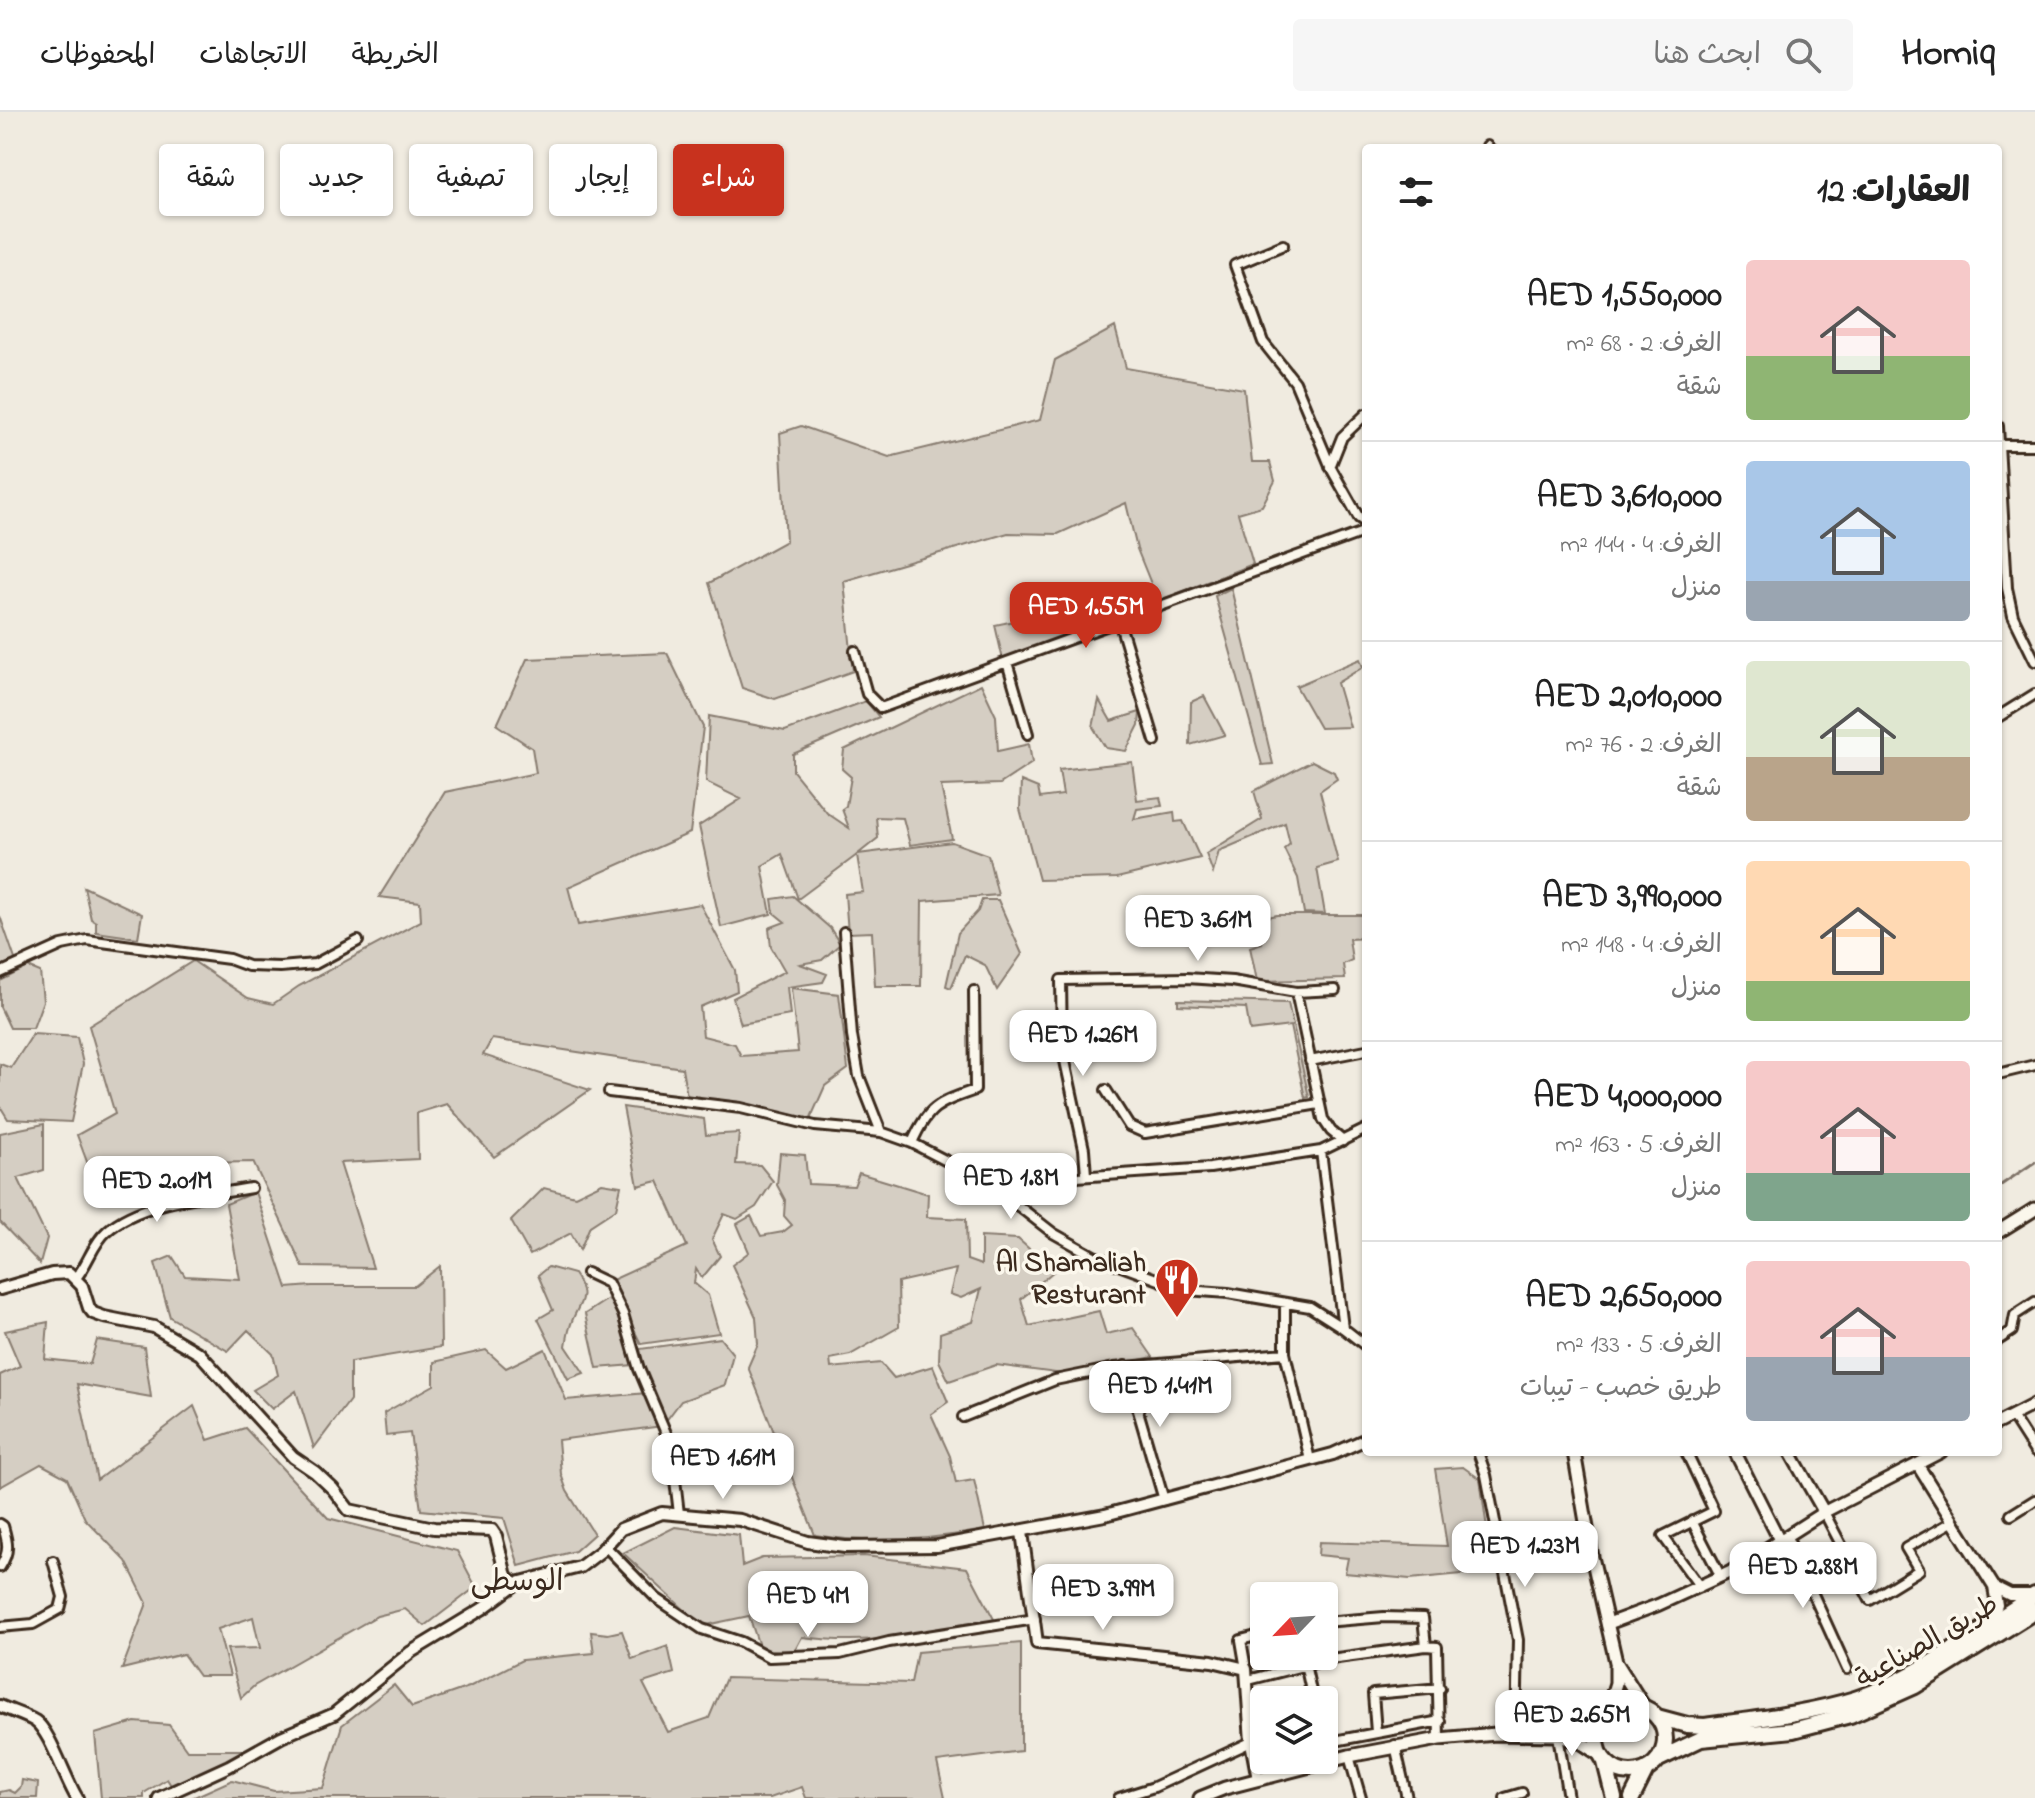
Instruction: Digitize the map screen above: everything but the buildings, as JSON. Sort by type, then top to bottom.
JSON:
[{"type":"highway","name":"طريق الصناعية","points":[[1657,1717],[1705,1726],[1821,1709],[1857,1698],[1902,1677],[2035,1595]]},
{"type":"highway","name":"طريق الصناعية","points":[[1659,1759],[1701,1739],[1793,1730],[1827,1723],[1861,1711],[1926,1680],[2035,1611]]},
{"type":"highway","points":[[1614,1798],[1596,1739],[1605,1716],[1620,1706],[1636,1705],[1657,1717],[1665,1733],[1665,1742],[1659,1759],[1646,1770],[1632,1798]]},
{"type":"highway","points":[[1602,1758],[1624,1773],[1646,1770]]},
{"type":"main road","points":[[2002,1230],[2035,1209]]},
{"type":"main road","points":[[1558,1735],[1605,1716],[1616,1683],[1616,1662],[1592,1557],[1575,1456]]},
{"type":"main road","points":[[1616,1662],[1644,1707]]},
{"type":"main road","points":[[1338,1758],[1439,1739],[1516,1734],[1558,1735],[1582,1743],[1602,1758]]},
{"type":"main road","points":[[1200,1798],[1274,1774]]},
{"type":"street","points":[[1283,245],[1235,265],[1263,342],[1295,382],[1330,467],[1362,520]]},
{"type":"street","points":[[1330,467],[1342,437],[1362,418]]},
{"type":"street","points":[[2002,445],[2035,445]]},
{"type":"street","points":[[2002,499],[2007,588],[2013,616],[2035,661]]},
{"type":"street","points":[[855,651],[867,694],[881,708],[1362,532]]},
{"type":"street","points":[[1119,621],[1155,741]]},
{"type":"street","points":[[1007,662],[1028,734]]},
{"type":"street","points":[[2002,715],[2035,694]]},
{"type":"street","points":[[844,932],[852,1036],[859,1076],[881,1132]]},
{"type":"street","points":[[0,973],[62,945],[87,940],[229,959],[248,966],[280,967],[315,964],[358,941]]},
{"type":"street","points":[[1086,1175],[1084,1149],[1062,1047],[1061,980],[1187,978],[1232,981],[1296,992],[1335,990]]},
{"type":"street","points":[[912,1143],[924,1116],[948,1099],[975,1090],[974,991]]},
{"type":"street","points":[[1296,992],[1323,1119],[1343,1141]]},
{"type":"street","points":[[1310,1061],[1362,1051]]},
{"type":"street","points":[[2002,1073],[2035,1065]]},
{"type":"street","points":[[1106,1090],[1129,1126],[1145,1133],[1319,1104]]},
{"type":"street","points":[[609,1092],[741,1108],[815,1126],[881,1132],[912,1143],[989,1183],[1053,1233],[1107,1262],[1186,1290],[1228,1293],[1310,1307],[1362,1343]]},
{"type":"street","points":[[989,1183],[1210,1168],[1321,1151],[1362,1131]]},
{"type":"street","points":[[1321,1151],[1343,1328]]},
{"type":"street","points":[[76,1278],[87,1266],[106,1231],[134,1214],[251,1188]]},
{"type":"street","points":[[0,1289],[52,1274],[69,1273],[76,1278],[93,1313],[154,1327],[200,1354],[293,1457],[324,1480],[349,1510],[434,1528],[492,1530],[507,1578],[517,1583]]},
{"type":"street","points":[[587,1273],[608,1283],[623,1314],[639,1369],[671,1445],[679,1514]]},
{"type":"street","points":[[2002,1337],[2012,1331],[2015,1315],[2035,1302]]},
{"type":"street","points":[[1285,1303],[1285,1353],[1310,1460]]},
{"type":"street","points":[[963,1417],[1055,1380],[1125,1366],[1285,1353]]},
{"type":"street","points":[[1125,1366],[1164,1500]]},
{"type":"street","points":[[2002,1421],[2035,1404]]},
{"type":"street","points":[[2012,1416],[2035,1452]]},
{"type":"street","points":[[159,1798],[334,1714],[411,1652],[482,1609],[517,1583],[580,1567],[621,1529],[662,1513],[740,1520],[808,1542],[845,1547],[937,1546],[1105,1515],[1333,1454],[1362,1441]]},
{"type":"street","points":[[1479,1456],[1486,1475],[1518,1640],[1516,1734]]},
{"type":"street","points":[[1688,1456],[1714,1511],[1663,1536],[1700,1587]]},
{"type":"street","points":[[1737,1456],[1784,1539],[1847,1669]]},
{"type":"street","points":[[1792,1456],[1870,1600],[1919,1570],[1906,1548],[1952,1522]]},
{"type":"street","points":[[1607,1624],[1721,1577],[1824,1512],[1933,1456]]},
{"type":"street","points":[[1917,1464],[1994,1587],[1997,1605],[1988,1625]]},
{"type":"street","points":[[2011,1515],[2035,1500]]},
{"type":"street","points":[[1692,1521],[1721,1577]]},
{"type":"street","points":[[0,1524],[8,1545],[7,1556],[0,1567]]},
{"type":"street","points":[[1022,1532],[1037,1643],[1212,1661],[1247,1674],[1270,1670]]},
{"type":"street","points":[[605,1546],[656,1598],[702,1629],[741,1642],[769,1657],[840,1654],[889,1642],[1035,1619]]},
{"type":"street","points":[[0,1627],[33,1624],[60,1609],[63,1597],[53,1561]]},
{"type":"street","points":[[1994,1587],[2010,1595],[2035,1595]]},
{"type":"street","points":[[1338,1621],[1423,1618],[1426,1646]]},
{"type":"street","points":[[1250,1638],[1241,1640],[1250,1725]]},
{"type":"street","points":[[1338,1659],[1437,1647],[1439,1739]]},
{"type":"street","points":[[1376,1732],[1373,1694],[1440,1688]]},
{"type":"street","points":[[0,1706],[34,1721],[46,1731],[66,1780],[77,1798]]},
{"type":"street","points":[[1338,1740],[1440,1721]]},
{"type":"street","points":[[1558,1735],[1568,1798]]},
{"type":"street","points":[[1119,1798],[1154,1787],[1250,1742]]},
{"type":"street","points":[[1395,1745],[1407,1798]]},
{"type":"street","points":[[1349,1756],[1361,1798]]},
{"type":"street","points":[[1257,1774],[1258,1779]]},
{"type":"street","points":[[1505,1798],[1522,1793]]},
{"type":"shaded area","points":[[1115,327],[1126,368],[1244,389],[1252,462],[1270,462],[1275,481],[1262,506],[1238,513],[1253,564],[1158,601],[1137,549],[1126,503],[1058,534],[1008,533],[844,581],[853,671],[775,699],[742,688],[709,583],[786,541],[780,433],[801,426],[889,457],[1040,420],[1055,360]]},
{"type":"shaded area","points":[[1231,588],[1273,764],[1262,765],[1215,596]]},
{"type":"shaded area","points":[[1085,606],[1091,629],[1003,660],[995,625]]},
{"type":"shaded area","points":[[667,653],[703,727],[690,833],[568,887],[578,925],[700,904],[735,970],[737,991],[700,1007],[703,1036],[735,1044],[741,1056],[798,1052],[791,988],[839,994],[848,1069],[825,1086],[809,1122],[688,1102],[682,1068],[492,1039],[483,1055],[590,1090],[494,1157],[447,1104],[417,1113],[418,1159],[340,1163],[373,1268],[303,1267],[253,1162],[201,1163],[197,1201],[179,1208],[143,1168],[96,1186],[77,1135],[115,1114],[89,1026],[193,961],[248,998],[273,1004],[299,986],[421,921],[420,902],[379,897],[445,792],[536,773],[532,748],[497,725],[527,659]]},
{"type":"shaded area","points":[[1360,659],[1362,664],[1362,668],[1337,683],[1350,727],[1320,728],[1296,686]]},
{"type":"shaded area","points":[[981,684],[996,716],[998,751],[1029,744],[1032,763],[1000,784],[941,786],[952,839],[910,845],[903,818],[876,817],[878,838],[858,854],[952,842],[988,855],[998,895],[922,901],[921,986],[875,986],[872,932],[848,933],[845,894],[863,892],[857,855],[798,899],[782,854],[762,866],[771,914],[721,927],[699,826],[741,799],[706,782],[709,716],[785,731],[866,701],[879,717],[793,754],[793,771],[827,813],[849,828],[842,809],[846,806],[851,777],[842,769],[844,750]]},
{"type":"shaded area","points":[[1204,696],[1225,735],[1190,745],[1191,702]]},
{"type":"shaded area","points":[[1099,700],[1111,721],[1140,712],[1139,725],[1126,751],[1106,748],[1093,727]]},
{"type":"shaded area","points":[[1312,761],[1334,772],[1337,779],[1320,791],[1338,862],[1317,868],[1325,914],[1304,913],[1298,878],[1284,849],[1290,844],[1285,823],[1219,851],[1213,873],[1206,854],[1262,819],[1254,791]]},
{"type":"shaded area","points":[[1132,762],[1137,800],[1160,797],[1162,806],[1137,809],[1134,819],[1174,812],[1175,822],[1183,821],[1200,858],[1117,878],[1039,880],[1020,809],[1021,781],[1038,788],[1040,798],[1063,795],[1059,770]]},
{"type":"shaded area","points":[[84,887],[142,914],[138,938],[96,932],[96,922],[91,919]]},
{"type":"shaded area","points":[[793,896],[830,928],[840,944],[822,960],[800,964],[827,974],[823,982],[787,987],[790,1015],[741,1024],[733,998],[785,971],[771,947],[769,928],[785,922],[774,913],[772,899]]},
{"type":"shaded area","points":[[982,900],[998,900],[1022,954],[997,990],[985,965],[965,955],[951,988],[946,986],[958,933],[978,911]]},
{"type":"shaded area","points":[[1277,915],[1362,915],[1362,938],[1349,939],[1352,960],[1343,964],[1345,979],[1257,981],[1250,947],[1262,943],[1258,929],[1243,932],[1240,923]]},
{"type":"shaded area","points":[[0,916],[16,962],[0,967]]},
{"type":"shaded area","points":[[28,967],[40,972],[43,1001],[33,1028],[10,1028],[0,1007],[0,981]]},
{"type":"shaded area","points":[[1178,1000],[1288,1003],[1309,1097],[1305,1098],[1290,1026],[1250,1031],[1246,1008],[1178,1005]]},
{"type":"shaded area","points":[[33,1034],[77,1037],[83,1064],[71,1122],[8,1119],[0,1106],[0,1064],[11,1068]]},
{"type":"shaded area","points":[[623,1107],[704,1119],[706,1135],[739,1133],[736,1164],[760,1165],[773,1181],[756,1207],[737,1219],[724,1214],[712,1239],[720,1256],[702,1278],[696,1269],[694,1283],[708,1295],[719,1333],[641,1344],[610,1281],[687,1246],[658,1181],[638,1186]]},
{"type":"shaded area","points":[[44,1124],[44,1170],[18,1178],[47,1238],[40,1264],[0,1222],[0,1133]]},
{"type":"shaded area","points":[[780,1153],[805,1155],[808,1184],[854,1186],[859,1173],[928,1194],[927,1217],[966,1219],[967,1260],[981,1265],[981,1237],[1018,1239],[1054,1271],[1021,1299],[1029,1326],[1099,1311],[1106,1334],[1133,1328],[1153,1357],[1071,1375],[996,1365],[949,1381],[939,1361],[940,1333],[973,1322],[981,1289],[961,1298],[950,1294],[956,1269],[898,1282],[899,1327],[850,1355],[830,1359],[831,1368],[881,1363],[894,1378],[933,1366],[948,1402],[931,1414],[950,1456],[956,1483],[974,1480],[985,1530],[900,1540],[858,1540],[815,1535],[748,1367],[758,1344],[756,1317],[732,1265],[749,1252],[737,1224],[751,1216],[761,1236],[783,1232],[792,1225],[784,1216],[785,1200],[777,1185]]},
{"type":"shaded area","points":[[602,1183],[621,1186],[616,1209],[590,1226],[580,1250],[571,1233],[530,1255],[511,1221],[544,1188],[575,1196]]},
{"type":"shaded area","points":[[255,1192],[287,1288],[415,1286],[440,1266],[441,1347],[350,1362],[350,1400],[314,1448],[296,1391],[272,1409],[253,1390],[278,1375],[273,1354],[248,1330],[228,1351],[170,1317],[155,1263],[172,1256],[185,1276],[240,1279],[226,1204]]},
{"type":"shaded area","points":[[548,1267],[574,1274],[582,1290],[566,1346],[584,1373],[568,1379],[538,1319],[553,1310],[538,1275]]},
{"type":"shaded area","points":[[611,1297],[634,1365],[597,1368],[585,1314]]},
{"type":"shaded area","points":[[48,1322],[45,1359],[90,1364],[97,1340],[144,1347],[151,1397],[77,1384],[97,1480],[194,1406],[208,1440],[245,1428],[328,1518],[457,1551],[476,1587],[425,1626],[405,1609],[377,1616],[254,1686],[241,1698],[227,1649],[260,1648],[253,1617],[218,1629],[230,1676],[199,1676],[183,1654],[122,1669],[147,1603],[126,1561],[85,1519],[67,1478],[41,1464],[0,1487],[0,1375],[20,1366],[5,1331]]},
{"type":"shaded area","points":[[720,1338],[733,1354],[725,1385],[681,1401],[662,1426],[558,1440],[561,1474],[567,1491],[594,1534],[575,1551],[519,1566],[504,1518],[421,1510],[410,1433],[386,1436],[384,1413],[434,1385],[434,1362],[486,1350],[506,1368],[545,1349],[566,1400],[647,1393],[640,1349]]},
{"type":"shaded area","points":[[1463,1467],[1480,1479],[1493,1571],[1410,1579],[1345,1573],[1348,1558],[1318,1555],[1319,1542],[1447,1546],[1435,1469]]},
{"type":"shaded area","points":[[675,1527],[739,1535],[742,1566],[762,1558],[864,1556],[967,1568],[996,1623],[924,1635],[875,1639],[802,1637],[794,1652],[760,1649],[749,1616],[702,1626],[623,1553]]},
{"type":"shaded area","points":[[622,1631],[632,1659],[668,1646],[674,1673],[643,1683],[668,1732],[709,1718],[726,1678],[911,1683],[917,1652],[1021,1643],[1021,1751],[937,1762],[945,1798],[806,1798],[802,1787],[770,1798],[192,1798],[232,1780],[274,1791],[323,1788],[342,1725],[394,1685],[412,1707],[469,1687],[522,1660],[594,1653],[591,1632],[608,1634]]},
{"type":"shaded area","points":[[135,1722],[169,1725],[187,1750],[258,1750],[172,1787],[167,1779],[144,1793],[144,1798],[101,1798],[95,1734]]},
{"type":"shaded area","points":[[22,1780],[38,1783],[37,1798],[0,1798],[0,1792],[9,1790],[15,1793],[21,1787]]},
{"type":"waterway","points":[[2002,1184],[2035,1162]]},
{"type":"place","name":"Al Shamaliah Resturant","points":[[1177,1319]]},
{"type":"district","name":"الوسطى","points":[[517,1583]]}]
